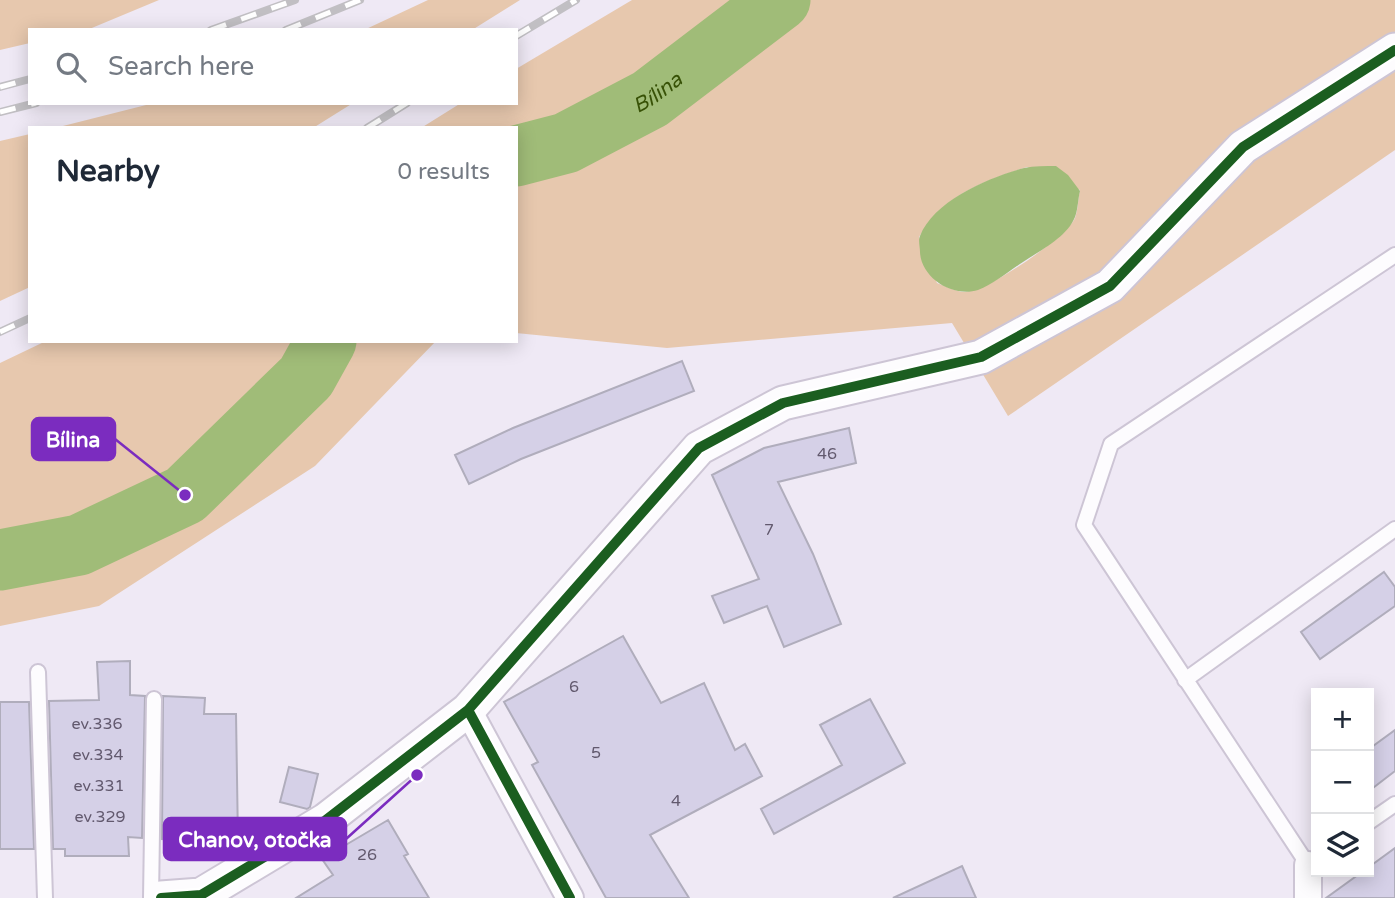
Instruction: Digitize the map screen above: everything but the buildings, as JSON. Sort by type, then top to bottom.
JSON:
[{"type":"street","points":[[161,898],[201,895],[326,820],[468,710],[699,448],[783,403],[981,357],[1110,286],[1243,147],[1395,50]]},
{"type":"street","points":[[468,710],[570,898]]},
{"type":"street","points":[[1308,898],[1311,871]]},
{"type":"lane","points":[[1311,861],[1185,680],[1084,526],[1111,444],[1395,256]]},
{"type":"lane","points":[[1185,680],[1395,529]]},
{"type":"lane","points":[[38,672],[45,898]]},
{"type":"lane","points":[[151,898],[153,699]]},
{"type":"lane","points":[[1374,819],[1395,804]]},
{"type":"shaded area","points":[[0,0],[159,0],[92,28],[28,28],[28,43],[0,50]]},
{"type":"shaded area","points":[[428,0],[520,0],[475,28],[368,28]]},
{"type":"shaded area","points":[[632,0],[1395,0],[1395,150],[1008,416],[952,323],[667,348],[518,333],[518,126],[424,126],[458,105],[518,105],[518,68]],"holes":[[[1027,167],[1080,190],[1076,215],[1069,227],[1024,263],[988,284],[963,292],[937,283],[919,237],[933,217],[955,198],[990,180]]]},
{"type":"shaded area","points":[[146,105],[350,105],[316,126],[63,126]]},
{"type":"shaded area","points":[[28,134],[28,288],[0,301],[0,141]]},
{"type":"shaded area","points":[[1056,166],[1068,175],[1080,191],[1075,217],[1060,237],[996,281],[978,290],[959,291],[932,278],[922,261],[919,239],[937,211],[964,192],[995,177],[1024,168]]},
{"type":"shaded area","points":[[42,343],[434,343],[315,466],[99,606],[0,626],[0,363]]},
{"type":"waterway","name":"Bílina","points":[[518,155],[566,143],[650,99],[780,0]]},
{"type":"waterway","name":"Bílina","points":[[0,560],[79,545],[185,495],[306,377],[325,343]]},
{"type":"railway","points":[[217,28],[295,0]]},
{"type":"railway","points":[[291,28],[360,0]]},
{"type":"railway","points":[[518,35],[576,0]]},
{"type":"railway","points":[[0,87],[28,80]]},
{"type":"railway","points":[[0,112],[28,105]]},
{"type":"railway","points":[[370,126],[404,105]]},
{"type":"railway","points":[[0,332],[28,319]]},
{"type":"cycle path","points":[[161,898],[201,895],[326,820],[468,710],[699,448],[783,403],[981,357],[1110,286],[1243,147],[1395,50]]},
{"type":"cycle path","points":[[468,710],[570,898]]},
{"type":"place","name":"Bílina","points":[[185,495]]},
{"type":"place","name":"Chanov, otočka","points":[[417,775]]}]
